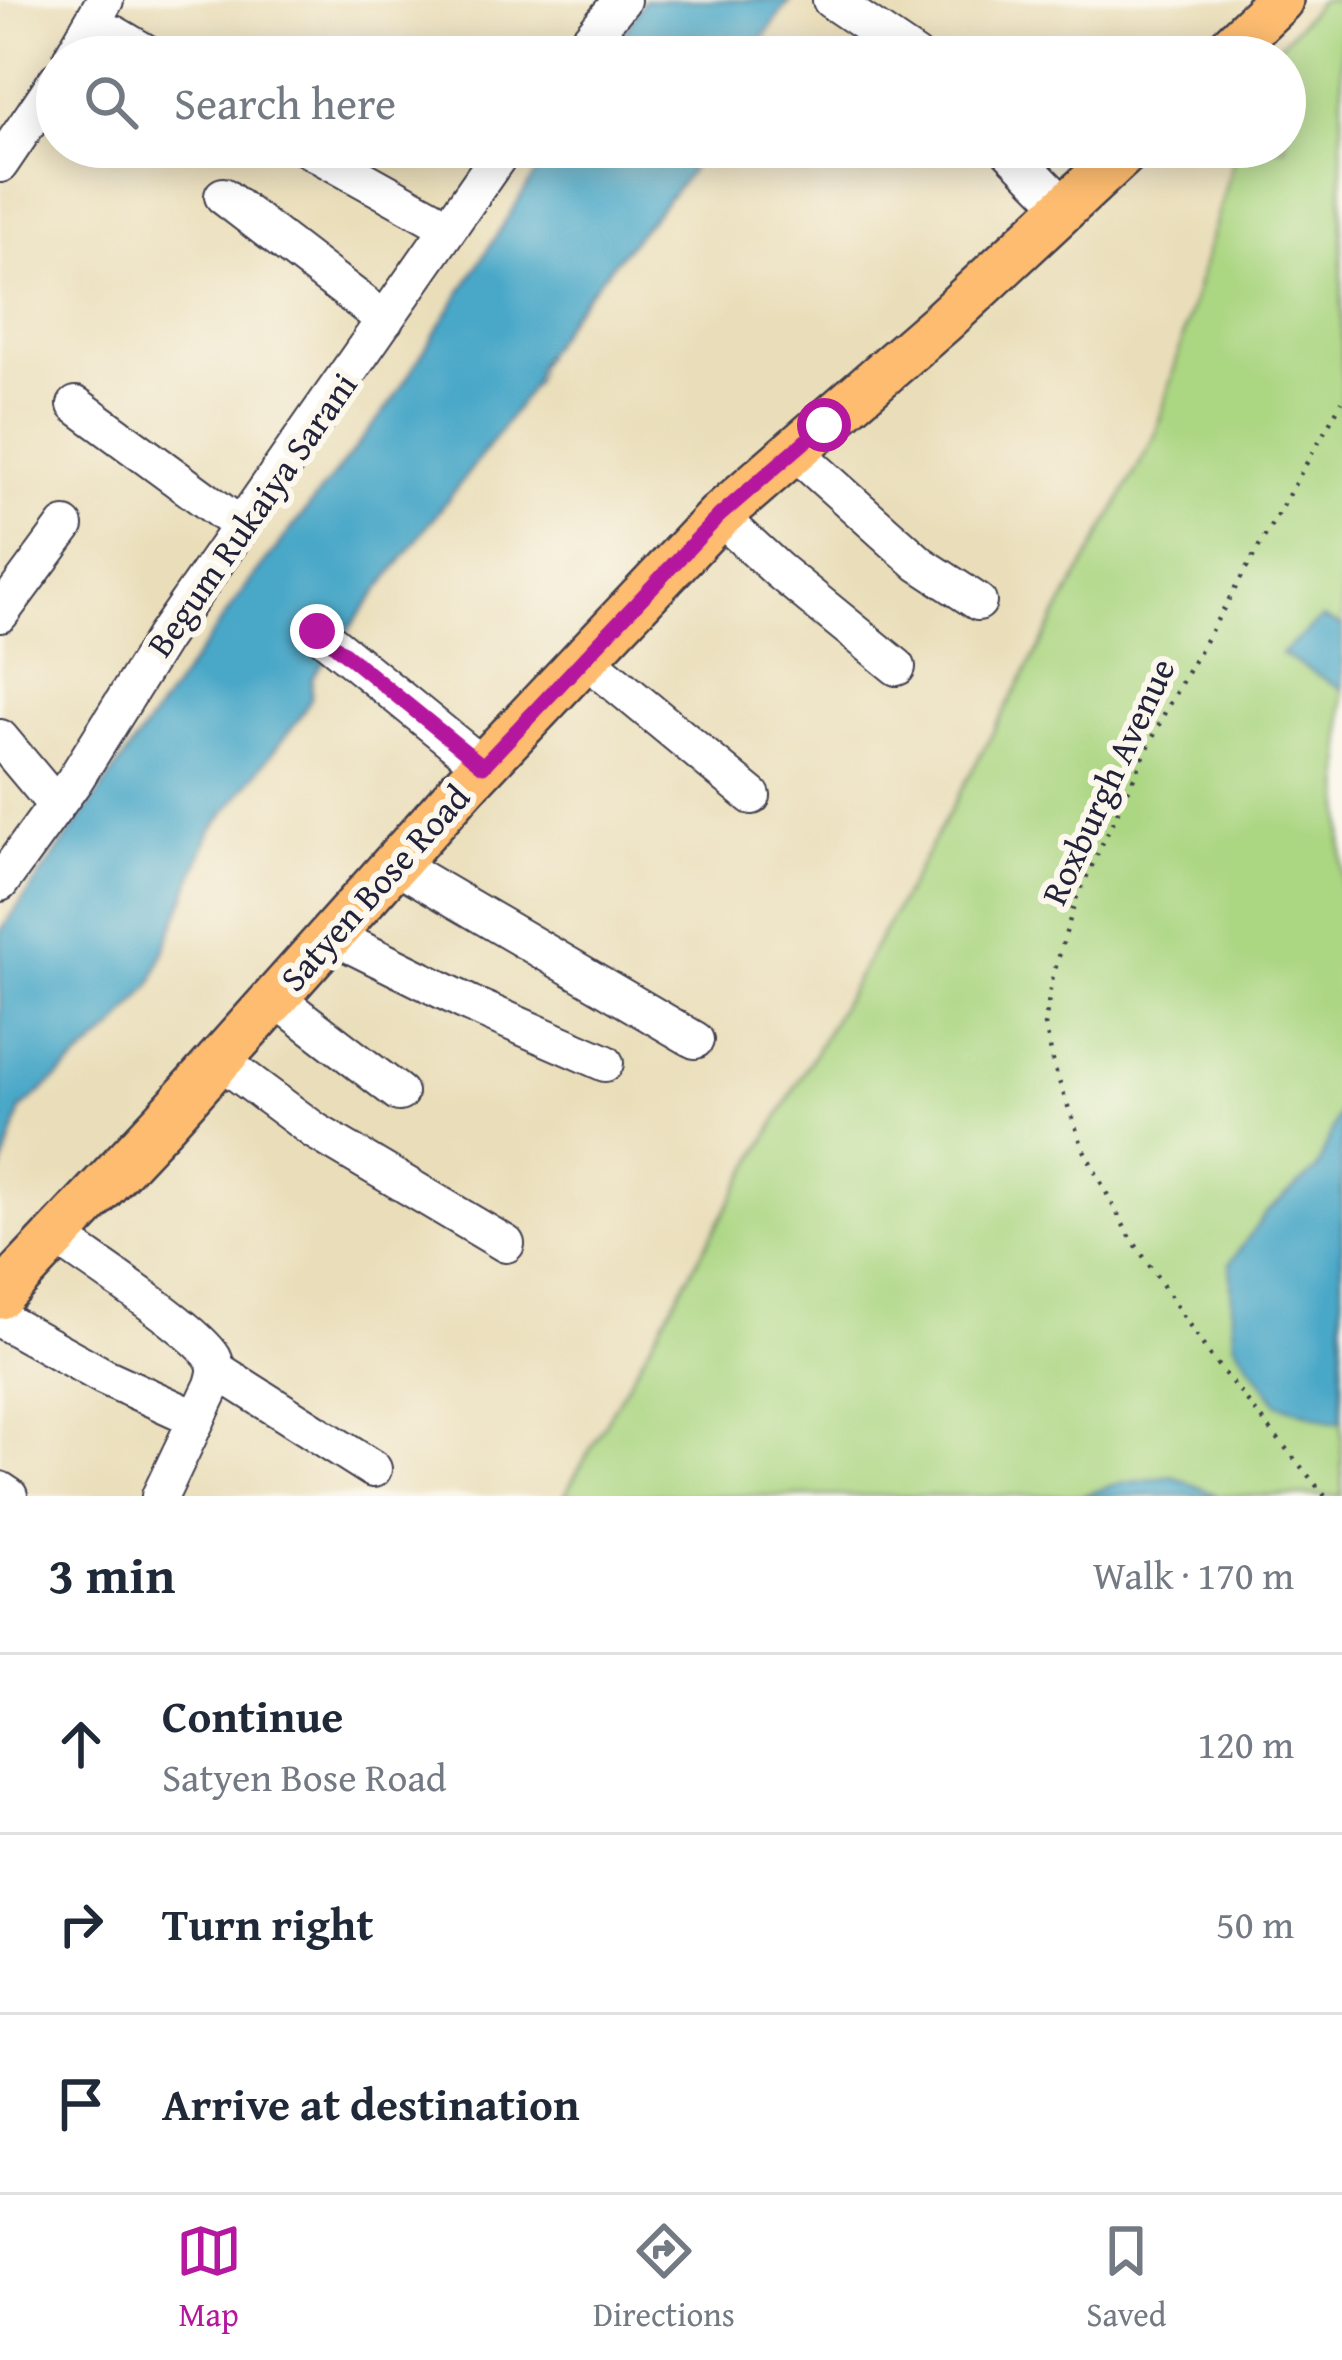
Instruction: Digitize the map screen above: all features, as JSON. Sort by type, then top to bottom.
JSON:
[{"type":"main road","points":[[1243,36],[1280,0]]},
{"type":"main road","name":"Satyen Bose Road","points":[[0,1296],[220,1060],[483,766],[719,516],[1108,168]]},
{"type":"street","points":[[592,36],[622,0]]},
{"type":"street","points":[[831,0],[884,36]]},
{"type":"street","points":[[0,164],[36,111]]},
{"type":"street","points":[[343,168],[449,227]]},
{"type":"street","name":"Begum Rukaiya Sarani","points":[[0,883],[490,168]]},
{"type":"street","points":[[1026,168],[1066,209]]},
{"type":"street","points":[[224,196],[385,320]]},
{"type":"street","points":[[76,405],[241,526]]},
{"type":"street","points":[[794,451],[920,564],[978,602]]},
{"type":"street","points":[[719,516],[897,667]]},
{"type":"street","points":[[0,614],[65,526]]},
{"type":"street","points":[[317,631],[483,766]]},
{"type":"street","points":[[585,658],[752,796]]},
{"type":"street","points":[[0,738],[56,805]]},
{"type":"street","points":[[395,864],[695,1040]]},
{"type":"street","points":[[331,935],[470,1004],[605,1063]]},
{"type":"street","points":[[275,998],[399,1093]]},
{"type":"street","points":[[220,1060],[315,1131],[506,1244]]},
{"type":"street","points":[[56,1235],[188,1333],[206,1349],[218,1370],[373,1469]]},
{"type":"street","points":[[0,1319],[103,1376],[197,1419]]},
{"type":"street","points":[[160,1496],[218,1370]]},
{"type":"street","points":[[0,1490],[9,1496]]},
{"type":"path","name":"Roxburgh Avenue","points":[[1324,1496],[1211,1357],[1127,1232],[1083,1148],[1055,1070],[1046,1024],[1051,983],[1076,899],[1167,708],[1342,401]]},
{"type":"green space","points":[[1321,0],[1342,0],[1342,1496],[564,1496],[899,904],[1155,436],[1231,168],[1306,168],[1306,36],[1288,36]]},
{"type":"water","points":[[644,0],[790,0],[765,36],[622,36]]},
{"type":"water","points":[[539,168],[690,168],[571,314],[538,365],[535,381],[497,435],[312,677],[311,699],[298,720],[210,832],[152,983],[115,1028],[21,1109],[0,1176],[0,932],[245,588],[393,400]]},
{"type":"water","points":[[1322,618],[1342,626],[1342,689],[1281,654]]},
{"type":"water","points":[[1342,1105],[1342,1420],[1334,1422],[1278,1404],[1234,1342],[1230,1263],[1266,1213],[1317,1169]]},
{"type":"water","points":[[1172,1476],[1219,1496],[1082,1496],[1113,1485]]},
{"type":"route","points":[[317,631],[483,766],[719,516],[824,425]]}]
